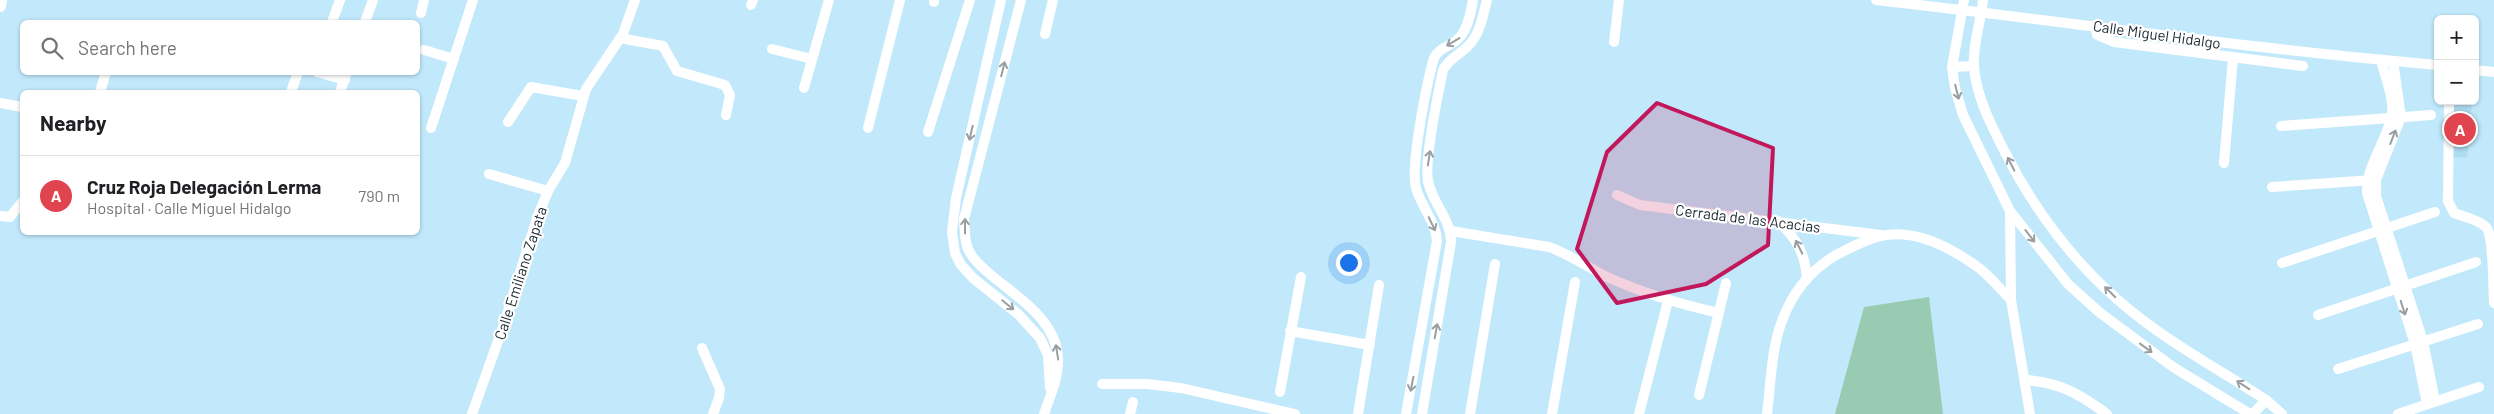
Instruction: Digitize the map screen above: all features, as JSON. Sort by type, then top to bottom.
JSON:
[{"type":"street","points":[[0,6],[1,0]]},
{"type":"street","points":[[333,20],[340,0]]},
{"type":"street","points":[[366,20],[373,0]]},
{"type":"street","points":[[421,13],[424,0]]},
{"type":"street","points":[[431,128],[473,0]]},
{"type":"street","name":"Calle Emiliano Zapata","points":[[472,414],[503,327],[537,218],[548,191],[565,163],[583,96],[594,74],[620,38],[635,0]]},
{"type":"street","points":[[804,88],[829,0]]},
{"type":"street","points":[[868,128],[900,0]]},
{"type":"street","points":[[928,132],[970,0]]},
{"type":"street","points":[[1001,0],[956,198],[952,232],[955,253],[961,265],[973,278],[1018,314],[1040,338],[1048,355],[1049,399]]},
{"type":"street","points":[[991,292],[968,250],[964,219],[1022,0]]},
{"type":"street","points":[[1046,34],[1053,0]]},
{"type":"street","points":[[1406,414],[1437,241],[1434,228],[1415,186],[1414,172],[1436,53],[1459,39],[1470,14],[1473,0]]},
{"type":"street","points":[[1422,414],[1451,242],[1451,231],[1429,187],[1427,170],[1443,70],[1452,57],[1473,41],[1487,0]]},
{"type":"street","points":[[1614,42],[1618,0]]},
{"type":"street","name":"Calle Miguel Hidalgo","points":[[1876,0],[1963,5],[1982,12],[2095,25],[2236,45],[2434,65]]},
{"type":"street","points":[[1983,0],[1974,66],[1983,104],[2016,174],[2061,239],[2086,269],[2118,300],[2151,326],[2266,400],[2282,414]]},
{"type":"street","points":[[1963,5],[1952,67],[1963,116],[2010,211],[2068,284],[2099,312],[2172,367],[2252,414],[2266,400]]},
{"type":"street","points":[[1470,14],[1482,18]]},
{"type":"street","points":[[2095,25],[2097,35],[2114,42],[2303,66]]},
{"type":"street","points":[[620,38],[663,46],[677,71],[725,85],[730,95],[726,115]]},
{"type":"street","points":[[772,49],[812,59]]},
{"type":"street","points":[[424,50],[454,59]]},
{"type":"street","points":[[2224,163],[2233,58]]},
{"type":"street","points":[[2381,60],[2390,101],[2396,117]]},
{"type":"street","points":[[2393,61],[2396,117],[2372,180],[2368,198],[2382,230],[2419,342],[2431,403]]},
{"type":"street","points":[[1952,67],[1974,66]]},
{"type":"street","points":[[2479,70],[2494,72]]},
{"type":"street","points":[[101,90],[105,75]]},
{"type":"street","points":[[292,90],[297,75]]},
{"type":"street","points":[[341,90],[346,76]]},
{"type":"street","points":[[508,122],[530,87],[583,96]]},
{"type":"street","points":[[0,103],[20,107]]},
{"type":"street","points":[[2449,105],[2448,201],[2454,213],[2479,222],[2489,229],[2494,303]]},
{"type":"street","points":[[2281,126],[2431,115]]},
{"type":"street","points":[[489,174],[548,191]]},
{"type":"street","points":[[2272,187],[2372,180]]},
{"type":"street","name":"Cerrada de las Acacias","points":[[1617,195],[1640,205],[1882,236]]},
{"type":"street","points":[[1423,206],[1435,200]]},
{"type":"street","points":[[0,216],[10,217],[20,204]]},
{"type":"street","points":[[2010,211],[2011,300],[2026,380],[2030,414]]},
{"type":"street","points":[[2282,263],[2435,212]]},
{"type":"street","points":[[1778,222],[1800,246],[1805,260],[1807,278]]},
{"type":"street","points":[[1451,231],[1549,247],[1564,252],[1603,275],[1668,301],[1719,313]]},
{"type":"street","points":[[1767,414],[1781,321],[1792,298],[1807,278],[1822,264],[1847,249],[1882,236],[1902,235],[1924,238],[1941,245],[1981,269],[2011,300]]},
{"type":"street","points":[[976,262],[1041,317],[1051,330],[1058,358],[1057,380],[1044,414]]},
{"type":"street","points":[[2318,314],[2476,262]]},
{"type":"street","points":[[1470,414],[1494,264]]},
{"type":"street","points":[[1280,392],[1301,277]]},
{"type":"street","points":[[1552,414],[1575,282]]},
{"type":"street","points":[[1699,395],[1726,283]]},
{"type":"street","points":[[1358,414],[1379,285]]},
{"type":"street","points":[[1639,414],[1668,301]]},
{"type":"street","points":[[2338,368],[2478,324]]},
{"type":"street","points":[[1290,331],[1370,345]]},
{"type":"street","points":[[702,348],[720,390],[713,414]]},
{"type":"street","points":[[2026,380],[2056,384],[2074,391],[2108,414]]},
{"type":"street","points":[[1102,384],[1147,384],[1181,388],[1295,414]]},
{"type":"street","points":[[2398,414],[2479,387]]},
{"type":"street","points":[[1130,414],[1133,402]]},
{"type":"highlighted area","points":[[1657,103],[1773,148],[1768,245],[1706,284],[1617,303],[1577,249],[1607,152]]},
{"type":"shaded area","points":[[2450,105],[2472,105],[2467,157],[2449,158]]},
{"type":"green space","points":[[1929,297],[1943,414],[1835,414],[1864,307]]},
{"type":"place","name":"Cruz Roja Delegación Lerma","points":[[2460,129]]}]
